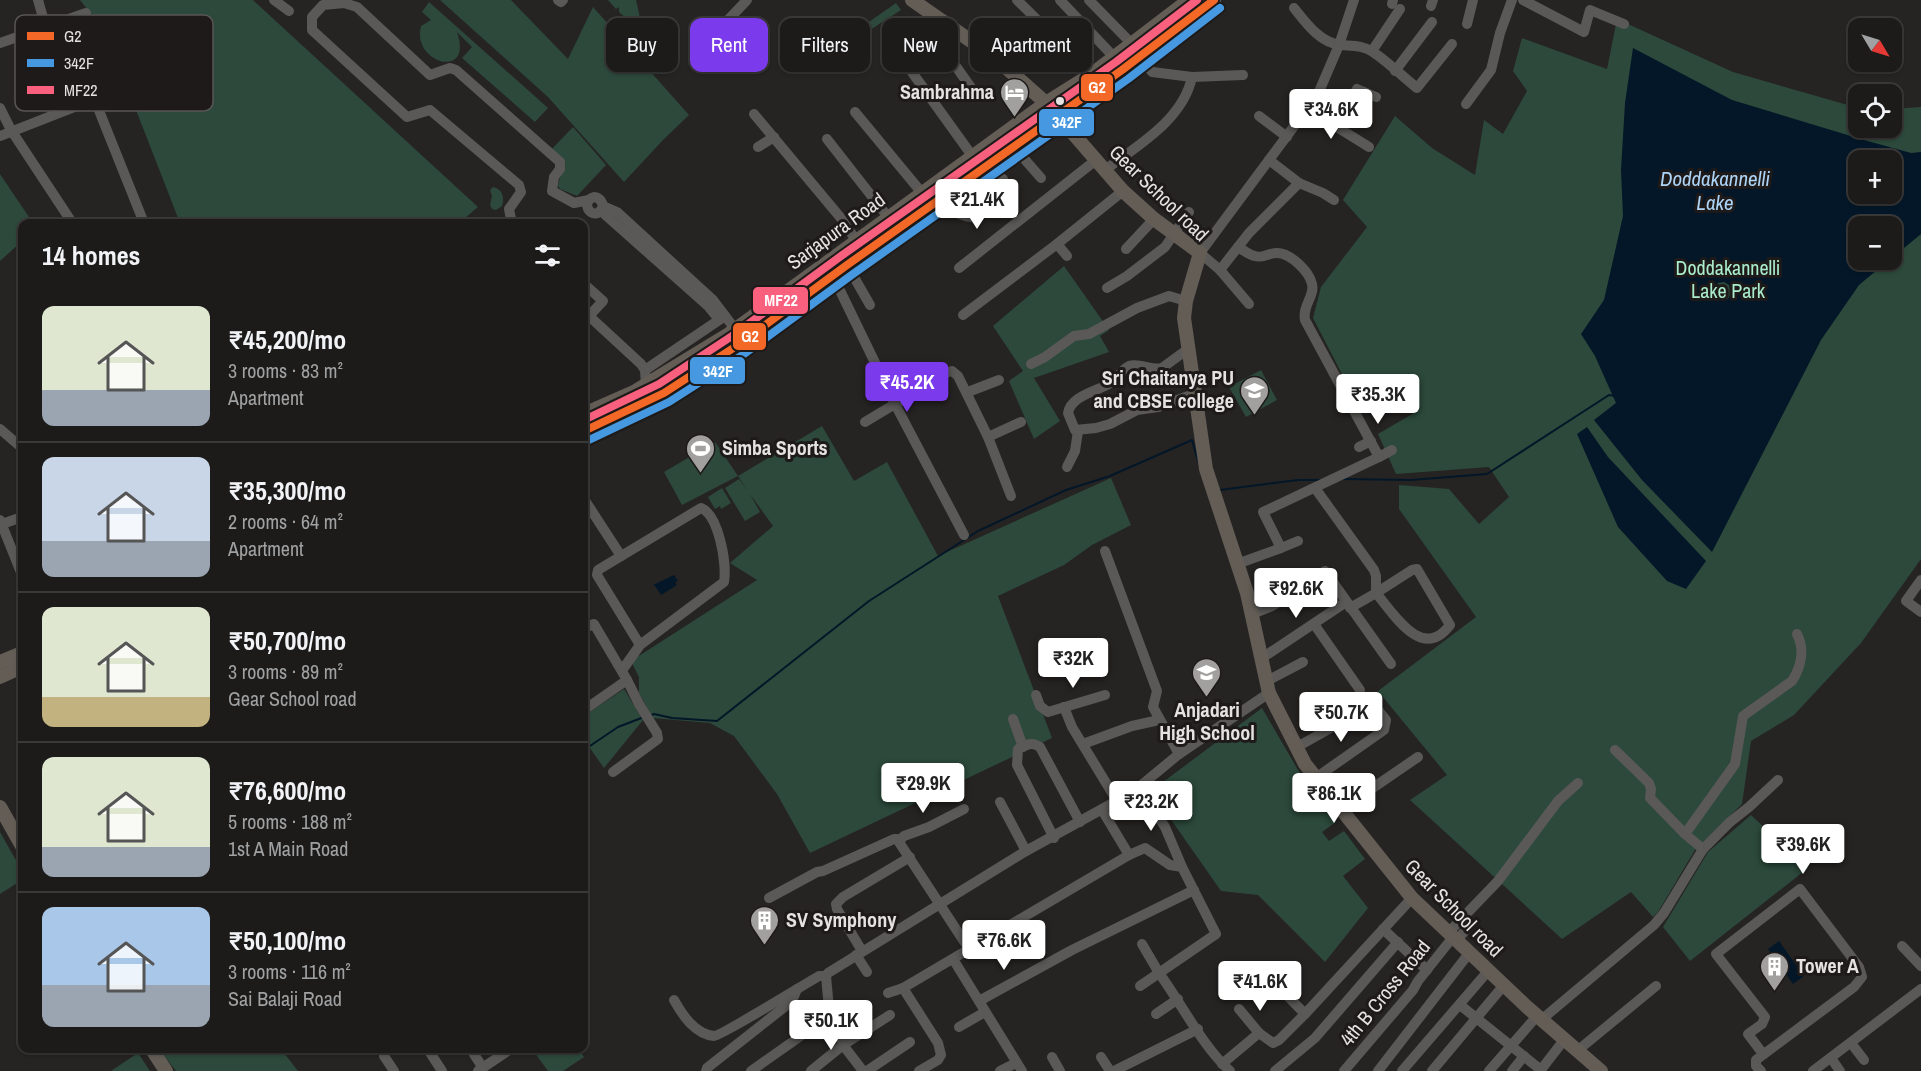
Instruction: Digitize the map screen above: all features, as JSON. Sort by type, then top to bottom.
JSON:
[{"type":"main road","points":[[912,0],[994,57],[1046,103]]},
{"type":"main road","name":"Sarjapura Road","points":[[588,412],[646,385],[732,332],[1046,103],[1092,74],[1189,0]]},
{"type":"main road","name":"Sarjapura Road","points":[[588,429],[646,403],[694,375],[738,345],[1140,57],[1214,0]]},
{"type":"main road","name":"Gear School road","points":[[1058,115],[1123,191],[1154,219],[1200,253],[1186,301],[1184,318],[1194,394],[1210,481],[1252,614],[1268,687],[1305,764],[1379,849],[1412,898],[1594,1069]]},
{"type":"main road","points":[[0,662],[18,655]]},
{"type":"main road","points":[[0,677],[18,669]]},
{"type":"main road","points":[[0,807],[18,839]]},
{"type":"main road","points":[[154,1053],[166,1071]]},
{"type":"street","points":[[38,0],[42,15]]},
{"type":"street","points":[[274,0],[289,11]]},
{"type":"street","points":[[558,0],[561,2],[563,0]]},
{"type":"street","points":[[730,18],[747,0]]},
{"type":"street","points":[[1017,0],[1092,74]]},
{"type":"street","points":[[1060,0],[1114,57]]},
{"type":"street","points":[[1089,0],[1132,44]]},
{"type":"street","points":[[1249,304],[1220,270],[1200,253],[1318,94],[1339,45],[1354,0]]},
{"type":"street","points":[[1467,24],[1473,0]]},
{"type":"street","points":[[1466,104],[1491,70],[1500,33],[1512,0]]},
{"type":"street","points":[[1523,0],[1584,32],[1590,10],[1624,24]]},
{"type":"street","points":[[511,219],[509,209],[521,192],[519,185],[430,110],[407,117],[312,30],[312,17],[323,4],[358,3],[430,75],[450,68],[456,70],[560,162],[552,191],[574,203],[589,200],[587,205],[589,210],[597,213],[602,208],[722,318],[732,332]]},
{"type":"street","points":[[1372,51],[1395,4]]},
{"type":"street","points":[[1294,8],[1312,30],[1324,39],[1339,45],[1354,45],[1372,51],[1417,88],[1452,44]]},
{"type":"street","points":[[81,15],[86,13]]},
{"type":"street","points":[[1395,71],[1432,22]]},
{"type":"street","points":[[960,34],[943,48],[974,92]]},
{"type":"street","points":[[0,43],[15,38]]},
{"type":"street","points":[[1140,57],[1152,72],[1192,77],[1243,75]]},
{"type":"street","points":[[912,72],[973,157]]},
{"type":"street","points":[[959,268],[1101,165],[1155,134],[1187,93],[1192,77]]},
{"type":"street","points":[[1336,126],[1357,89],[1376,97]]},
{"type":"street","points":[[0,108],[11,130],[70,219]]},
{"type":"street","points":[[1308,109],[1369,147]]},
{"type":"street","points":[[0,136],[62,111]]},
{"type":"street","points":[[98,111],[142,219]]},
{"type":"street","points":[[855,112],[922,193]]},
{"type":"street","points":[[754,114],[840,217],[856,240]]},
{"type":"street","points":[[1259,116],[1287,137]]},
{"type":"street","points":[[758,147],[774,137]]},
{"type":"street","points":[[827,139],[888,217]]},
{"type":"street","points":[[1013,146],[1041,178]]},
{"type":"street","points":[[1269,160],[1299,183],[1334,200]]},
{"type":"street","points":[[939,199],[944,206],[961,215],[971,217],[980,210],[1003,179]]},
{"type":"street","points":[[1220,270],[1248,233],[1299,183]]},
{"type":"street","points":[[963,315],[1123,191]]},
{"type":"street","points":[[1107,288],[1165,247],[1189,212]]},
{"type":"street","points":[[1126,249],[1154,219]]},
{"type":"street","points":[[1057,244],[1067,256]]},
{"type":"street","points":[[1238,246],[1254,256],[1261,257],[1277,253],[1284,255],[1296,262],[1311,280],[1313,289],[1306,306],[1305,320],[1379,457]]},
{"type":"street","points":[[847,265],[870,305]]},
{"type":"street","points":[[833,276],[895,404],[964,535]]},
{"type":"street","points":[[588,288],[603,301],[588,316],[641,364],[645,370],[646,385]]},
{"type":"street","points":[[1031,364],[1074,336],[1089,334],[1137,308],[1169,296],[1186,301]]},
{"type":"street","points":[[645,370],[722,318]]},
{"type":"street","points":[[1188,349],[1156,370],[1132,365],[1127,367],[1113,381],[1072,403],[1068,413],[1073,428],[1078,431],[1110,424],[1137,410],[1158,407],[1194,394]]},
{"type":"street","points":[[865,422],[952,371],[968,392],[1011,496]]},
{"type":"street","points":[[968,392],[999,380]]},
{"type":"street","points":[[988,437],[1021,422]]},
{"type":"street","points":[[0,429],[18,445]]},
{"type":"street","points":[[1068,467],[1078,431]]},
{"type":"street","points":[[1359,447],[1371,441]]},
{"type":"street","points":[[1281,548],[1263,512],[1392,450]]},
{"type":"street","points":[[1262,658],[1314,624],[1376,593],[1417,569],[1450,625],[1440,634],[1421,639],[1407,629],[1376,593],[1374,570],[1315,488]]},
{"type":"street","points":[[588,505],[621,556]]},
{"type":"street","points":[[588,707],[625,675],[640,645],[724,582],[726,572],[716,525],[708,513],[701,508],[600,567],[597,575],[640,645]]},
{"type":"street","points":[[18,518],[1,522],[18,564]]},
{"type":"street","points":[[1237,564],[1298,541]]},
{"type":"street","points":[[1105,551],[1157,691],[1153,707],[1179,754]]},
{"type":"street","points":[[1252,614],[1272,606],[1325,571],[1390,664]]},
{"type":"street","points":[[1921,580],[1906,601],[1921,612]]},
{"type":"street","points":[[588,626],[594,624],[658,736],[657,741],[613,772]]},
{"type":"street","points":[[1314,624],[1360,690]]},
{"type":"street","points":[[1685,834],[1735,764],[1743,716],[1792,681],[1797,673],[1802,648],[1797,634]]},
{"type":"street","points":[[674,1000],[686,1020],[698,1029],[714,1036],[720,1035],[819,976],[826,976],[1026,851],[1139,787],[1179,754],[1303,662]]},
{"type":"street","points":[[1036,695],[1040,706],[1045,711],[1105,694]]},
{"type":"street","points":[[1064,707],[1072,727],[1117,801]]},
{"type":"street","points":[[1317,777],[1384,730],[1386,720],[1379,711]]},
{"type":"street","points":[[1013,719],[1023,747]]},
{"type":"street","points":[[1083,744],[1132,726],[1159,720]]},
{"type":"street","points":[[1297,747],[1336,725]]},
{"type":"street","points":[[1054,837],[1017,765],[1018,749],[1034,743],[1043,751],[1080,822]]},
{"type":"street","points":[[1615,750],[1649,783],[1650,798],[1703,849]]},
{"type":"street","points":[[1342,809],[1418,757]]},
{"type":"street","points":[[1490,1071],[1539,1018],[1654,925],[1671,903],[1703,849],[1778,780]]},
{"type":"street","points":[[1453,937],[1547,814],[1578,783]]},
{"type":"street","points":[[1139,787],[1165,827],[1182,867],[1216,934],[1140,986]]},
{"type":"street","points":[[1000,802],[1026,851]]},
{"type":"street","points":[[899,841],[904,836],[929,827],[964,809]]},
{"type":"street","points":[[1102,810],[1129,855]]},
{"type":"street","points":[[770,898],[817,872],[823,872],[894,838],[899,841],[910,857],[969,949]]},
{"type":"street","points":[[888,993],[903,988],[1129,855],[1145,848],[1170,865],[1182,867]]},
{"type":"street","points":[[867,972],[836,904],[843,897],[910,857]]},
{"type":"street","points":[[1761,1071],[1756,1066],[1756,1060],[1854,987],[1862,977],[1859,968],[1800,888],[1716,954],[1765,1017],[1762,1024],[1748,1034],[1763,1054]]},
{"type":"street","points":[[979,1002],[1072,950],[1194,890]]},
{"type":"street","points":[[1239,1009],[1259,1033],[1273,1043],[1305,1014],[1412,898]]},
{"type":"street","points":[[1453,937],[1470,925]]},
{"type":"street","points":[[1383,928],[1427,970]]},
{"type":"street","name":"4th B Cross Road","points":[[1334,1071],[1338,1067],[1343,1071],[1392,1016],[1453,937]]},
{"type":"street","points":[[1275,1071],[1315,1038],[1398,942]]},
{"type":"street","points":[[1142,944],[1159,973],[1226,1067],[1259,1033]]},
{"type":"street","points":[[1902,946],[1921,966]]},
{"type":"street","points":[[1378,1071],[1470,952]]},
{"type":"street","points":[[953,959],[1019,1067],[1000,1071]]},
{"type":"street","points":[[1402,1071],[1489,970]]},
{"type":"street","points":[[826,976],[829,1009],[843,1045],[865,1071],[910,1042]]},
{"type":"street","points":[[1277,985],[1305,1014]]},
{"type":"street","points":[[1432,1071],[1504,985]]},
{"type":"street","points":[[1577,1052],[1656,986]]},
{"type":"street","points":[[903,988],[938,1043],[941,1055],[938,1060],[919,1071]]},
{"type":"street","points":[[706,1071],[788,1005],[797,989]]},
{"type":"street","points":[[1813,1071],[1921,989]]},
{"type":"street","points":[[1156,1014],[1178,999]]},
{"type":"street","points":[[1460,1005],[1541,1071],[1564,1040]]},
{"type":"street","points":[[751,1071],[822,1022],[829,1009]]},
{"type":"street","points":[[959,1028],[985,1012]]},
{"type":"street","points":[[817,1069],[843,1045],[890,1015]]},
{"type":"street","points":[[1101,1057],[1112,1071],[1131,1068],[1198,1029]]},
{"type":"street","points":[[1851,1043],[1864,1060]]},
{"type":"street","points":[[431,1053],[442,1071]]},
{"type":"street","points":[[472,1053],[481,1070],[505,1053]]},
{"type":"street","points":[[384,1056],[394,1071]]},
{"type":"street","points":[[1512,1071],[1524,1056]]},
{"type":"street","points":[[1052,1057],[1060,1071]]},
{"type":"street","points":[[1831,1058],[1840,1071]]},
{"type":"green space","points":[[80,0],[253,0],[478,207],[464,219],[178,219],[136,111],[213,111],[213,15],[92,15]]},
{"type":"green space","points":[[440,0],[511,0],[568,59],[593,7],[606,22],[606,72],[651,72],[689,115],[624,182],[548,97]]},
{"type":"green space","points":[[608,0],[636,0],[640,18],[626,18],[619,12],[619,7],[616,9]]},
{"type":"green space","points":[[429,2],[548,108],[535,122],[462,58],[472,47],[457,32],[460,47],[457,57],[450,61],[442,61],[432,57],[420,39],[421,26],[431,20],[422,12]]},
{"type":"green space","points":[[896,3],[901,10],[889,18],[882,18],[882,22],[870,30],[870,21]]},
{"type":"green space","name":"Doddakannelli Lake Park","points":[[1617,19],[1733,72],[1848,105],[1848,138],[1902,138],[1902,108],[1921,107],[1921,559],[1861,643],[1794,715],[1751,741],[1742,804],[1695,850],[1658,912],[1653,917],[1631,892],[1562,939],[1410,800],[1447,775],[1378,691],[1476,617],[1399,509],[1399,485],[1449,489],[1479,524],[1509,497],[1489,467],[1396,474],[1378,434],[1414,413],[1401,385],[1359,407],[1313,318],[1321,287],[1367,227],[1343,200],[1395,116],[1432,148],[1475,175],[1484,120],[1503,134],[1527,91],[1513,71],[1522,38],[1607,69]]},
{"type":"green space","points":[[573,127],[606,165],[577,196],[558,186],[565,165],[552,149]]},
{"type":"green space","points":[[0,174],[30,219],[18,219],[18,245],[0,261]]},
{"type":"green space","points":[[493,187],[501,192],[503,197],[502,206],[496,210],[490,205],[492,196],[490,190]]},
{"type":"green space","points":[[1064,266],[1109,330],[1100,336],[1109,352],[1034,378],[1060,421],[1034,439],[1009,381],[1023,371],[993,326]]},
{"type":"green space","points":[[1261,370],[1277,400],[1246,417],[1229,387]]},
{"type":"green space","points":[[822,426],[854,481],[887,462],[938,556],[1111,478],[1131,525],[1092,545],[1064,565],[998,596],[1052,738],[810,853],[777,794],[734,736],[710,723],[653,718],[639,693],[639,677],[631,661],[757,580],[730,563],[773,526],[750,494],[760,512],[745,521],[725,488],[739,479],[747,490],[738,476]]},
{"type":"green space","name":"Simba Sports","points":[[715,442],[738,476],[682,505],[664,472]]},
{"type":"green space","points":[[722,488],[731,503],[721,509],[720,506],[715,509],[708,497]]},
{"type":"green space","points":[[624,689],[643,720],[604,768],[588,745],[588,713]]},
{"type":"green space","points":[[1262,708],[1298,770],[1336,822],[1322,832],[1329,841],[1344,831],[1365,859],[1343,876],[1368,908],[1325,962],[1258,895],[1221,891],[1151,791]]},
{"type":"green space","points":[[1751,815],[1808,868],[1690,961],[1663,927],[1708,852]]},
{"type":"green space","points":[[0,832],[18,864],[18,883],[0,894]]},
{"type":"green space","points":[[138,1053],[150,1071],[111,1071]]},
{"type":"green space","points":[[162,1053],[284,1053],[298,1071],[176,1071]]},
{"type":"green space","points":[[535,1053],[581,1053],[584,1057],[563,1071],[548,1071]]},
{"type":"water","name":"Doddakannelli Lake","points":[[1633,48],[1732,100],[1848,135],[1848,138],[1857,138],[1900,150],[1848,150],[1848,204],[1902,204],[1902,151],[1921,152],[1921,234],[1902,250],[1902,216],[1848,216],[1848,270],[1877,270],[1859,285],[1821,340],[1712,552],[1642,480],[1594,420],[1616,403],[1595,356],[1581,334],[1604,300],[1623,216],[1621,170],[1625,103]],"holes":[[[1724,282],[1729,285],[1731,293],[1728,299],[1721,300],[1716,297],[1714,288],[1718,283]]]},
{"type":"water","points":[[1587,427],[1608,457],[1706,561],[1686,589],[1667,581],[1618,527],[1577,434]]},
{"type":"water","points":[[674,575],[678,581],[675,582],[677,585],[661,595],[653,585]]},
{"type":"water","points":[[1779,941],[1804,976],[1793,984],[1768,949]]},
{"type":"waterway","points":[[1342,479],[1411,480],[1487,474],[1609,395],[1615,396]]},
{"type":"waterway","points":[[649,716],[654,714],[672,718],[717,721],[869,601],[978,531],[1066,490],[1110,476],[1192,440],[1201,471]]},
{"type":"waterway","points":[[1220,490],[1298,480],[1321,480]]},
{"type":"waterway","points":[[588,747],[618,727],[644,717]]},
{"type":"transit line","name":"MF22","points":[[588,418],[659,384],[732,336],[841,256],[1116,62],[1197,0]]},
{"type":"transit line","name":"G2","points":[[588,429],[664,393],[738,345],[1122,70],[1214,0]]},
{"type":"transit line","name":"342F","points":[[589,440],[669,402],[744,354],[1128,79],[1220,8]]},
{"type":"place","name":"Sambrahma","points":[[1015,118]]},
{"type":"place","name":"Sri Chaitanya PU and CBSE college","points":[[1255,416]]},
{"type":"place","name":"Simba Sports","points":[[701,474]]},
{"type":"place","name":"Anjadari High School","points":[[1207,698]]},
{"type":"place","name":"SV Symphony","points":[[765,946]]},
{"type":"place","name":"Tower A","points":[[1775,992]]}]
